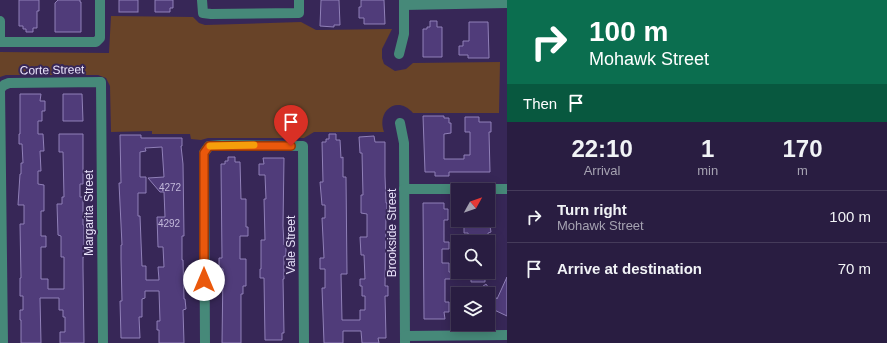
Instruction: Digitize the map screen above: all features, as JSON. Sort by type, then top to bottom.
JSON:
[{"type":"street","points":[[0,21],[0,42],[96,42],[100,38],[100,0]]},
{"type":"street","points":[[202,0],[202,13],[299,13],[299,0]]},
{"type":"street","points":[[399,54],[404,34],[404,2],[507,3]]},
{"type":"street","name":"Corte Street","points":[[2,341],[0,89],[4,84],[9,83],[101,82]]},
{"type":"street","name":"Margarita Street","points":[[101,82],[103,343]]},
{"type":"street","name":"Brookside Street","points":[[400,123],[404,143],[405,339]]},
{"type":"street","name":"Vale Street","points":[[205,343],[204,153],[209,146],[222,145],[303,146],[304,343]]},
{"type":"street","points":[[404,189],[507,189]]},
{"type":"street","points":[[405,339],[507,335]]},
{"type":"shaded area","points":[[111,16],[193,17],[199,23],[205,25],[301,22],[316,30],[392,29],[382,49],[382,58],[384,64],[395,71],[406,69],[413,63],[500,62],[499,113],[413,113],[401,105],[395,105],[386,112],[383,117],[382,124],[384,132],[314,132],[304,138],[208,138],[201,140],[191,139],[190,134],[152,134],[152,131],[111,132],[110,86],[106,78],[98,75],[6,75],[0,77],[0,52],[109,53]]},
{"type":"building","points":[[19,0],[39,0],[39,11],[37,11],[37,28],[33,28],[33,32],[26,32],[26,29],[23,29],[23,26],[19,26]]},
{"type":"building","points":[[58,0],[80,0],[81,32],[55,32],[55,3]]},
{"type":"building","points":[[119,0],[138,0],[138,12],[119,12]]},
{"type":"building","points":[[155,0],[173,0],[173,8],[170,8],[170,12],[155,12]]},
{"type":"building","points":[[321,0],[339,0],[340,25],[334,25],[334,27],[320,26]]},
{"type":"building","points":[[361,0],[384,0],[385,24],[364,24],[364,18],[359,18],[359,7],[361,7]]},
{"type":"building","points":[[430,21],[437,21],[437,27],[442,27],[442,57],[423,57],[423,29],[430,27]]},
{"type":"building","points":[[469,22],[488,22],[489,58],[468,58],[468,55],[459,55],[459,46],[463,46],[463,41],[469,41]]},
{"type":"building","points":[[20,94],[41,94],[40,101],[45,101],[45,111],[42,111],[42,121],[38,121],[38,134],[43,134],[44,151],[40,151],[41,171],[38,171],[38,184],[44,185],[44,211],[41,211],[41,236],[46,236],[46,247],[41,247],[41,279],[48,279],[48,289],[64,289],[64,257],[61,257],[61,236],[58,235],[57,204],[62,204],[62,197],[64,197],[63,152],[59,152],[59,134],[83,134],[83,184],[80,184],[80,197],[83,197],[84,225],[84,343],[60,343],[60,332],[65,332],[65,317],[63,317],[63,310],[59,310],[59,298],[40,298],[41,343],[21,343],[20,310],[23,310],[23,296],[20,296],[20,224],[24,224],[24,205],[18,205],[21,163],[23,163],[22,144],[19,144]]},
{"type":"building","points":[[63,94],[82,94],[83,121],[63,121]]},
{"type":"building","points":[[423,116],[444,116],[444,118],[449,118],[449,123],[451,123],[451,133],[444,134],[444,159],[464,159],[464,155],[470,155],[470,132],[465,132],[465,117],[479,117],[479,122],[491,122],[491,132],[489,132],[490,172],[449,172],[449,176],[435,176],[435,172],[425,172]]},
{"type":"building","points":[[329,134],[336,134],[336,140],[340,140],[341,158],[343,157],[343,177],[346,177],[347,274],[341,274],[342,320],[360,320],[360,310],[365,310],[365,296],[362,296],[362,286],[360,286],[360,279],[365,279],[364,255],[361,255],[360,237],[367,237],[367,214],[361,213],[361,195],[363,195],[362,153],[360,153],[359,137],[374,136],[375,142],[385,142],[387,214],[385,286],[388,286],[388,296],[385,296],[386,338],[378,338],[379,343],[362,343],[361,331],[343,331],[343,343],[324,343],[322,288],[325,288],[325,269],[320,269],[320,258],[324,258],[322,218],[325,218],[325,205],[322,205],[320,182],[323,182],[322,142],[326,142],[326,139],[329,139]]},
{"type":"building","points":[[120,135],[141,135],[141,138],[182,138],[184,236],[182,236],[182,260],[186,309],[183,310],[184,343],[159,343],[157,321],[160,321],[159,291],[145,291],[145,298],[142,299],[142,317],[139,317],[140,338],[121,338],[120,301],[122,301],[122,245],[119,183],[121,183]],"holes":[[[162,147],[164,177],[148,178],[160,192],[164,192],[165,217],[157,217],[158,247],[163,247],[164,267],[158,267],[159,280],[146,280],[146,266],[142,266],[140,216],[138,216],[138,193],[146,193],[146,177],[140,177],[140,152],[146,151],[145,148]]]},
{"type":"building","points":[[228,157],[235,157],[235,162],[240,162],[241,199],[246,199],[246,227],[248,227],[248,236],[240,236],[240,259],[246,259],[246,286],[243,286],[243,294],[241,294],[241,343],[222,343],[223,269],[219,269],[219,258],[222,258],[221,164],[225,164],[225,161],[228,161]]},
{"type":"building","points":[[263,158],[284,158],[283,226],[286,256],[284,256],[284,333],[282,333],[282,340],[265,340],[264,278],[260,278],[261,240],[265,240],[265,175],[259,175],[259,164],[264,164]]},
{"type":"building","points":[[423,203],[444,203],[444,209],[448,209],[448,220],[444,220],[444,242],[449,242],[449,249],[442,249],[442,263],[449,263],[449,272],[451,272],[451,279],[445,279],[445,302],[449,302],[449,312],[444,312],[445,319],[424,319]]},
{"type":"building","points":[[464,227],[490,227],[491,232],[488,233],[488,235],[468,235],[468,233],[464,233]]},
{"type":"building","points":[[507,277],[507,316],[495,310],[495,296],[497,299]]},
{"type":"building","points":[[471,279],[485,279],[485,282],[471,282]]},
{"type":"slow traffic","points":[[210,146],[254,145]]},
{"type":"route","points":[[204,280],[204,153],[209,146],[291,146]]}]
